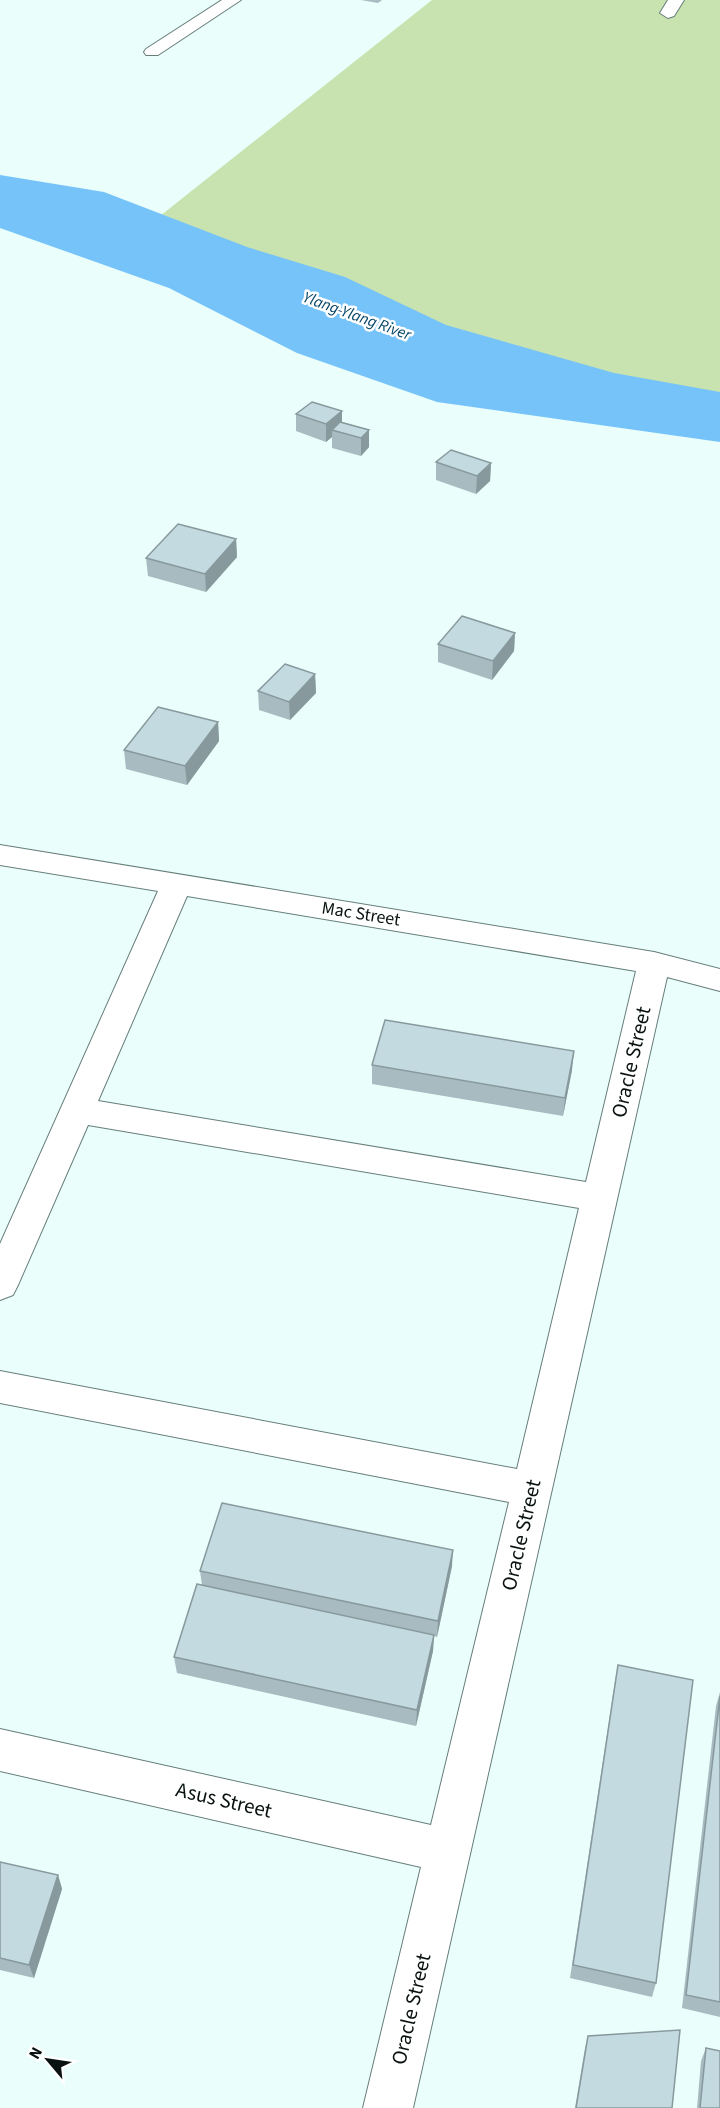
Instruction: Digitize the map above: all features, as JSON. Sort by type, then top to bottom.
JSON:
[{"type":"street","name":"Mac Street","points":[[0,855],[654,963],[720,980]]},
{"type":"street","points":[[0,1285],[177,884]]},
{"type":"street","name":"Oracle Street","points":[[388,2108],[654,963]]},
{"type":"street","points":[[77,1110],[600,1198]]},
{"type":"street","points":[[0,1387],[532,1489]]},
{"type":"street","name":"Asus Street","points":[[0,1750],[448,1851]]},
{"type":"lane","points":[[152,52],[232,0]]},
{"type":"green space","points":[[432,0],[720,0],[720,415],[116,251]]},
{"type":"water","name":"Ylang-Ylang River","points":[[0,175],[104,192],[247,247],[345,277],[446,325],[614,373],[720,392],[720,442],[437,402],[297,353],[169,288],[0,228]]},
{"type":"building","points":[[312,402],[342,411],[326,424],[296,414]]},
{"type":"building","points":[[340,422],[369,430],[361,438],[332,430]]},
{"type":"building","points":[[451,450],[491,463],[477,476],[436,462]]},
{"type":"building","points":[[178,524],[236,539],[205,574],[146,558]]},
{"type":"building","points":[[462,616],[515,633],[493,661],[438,644]]},
{"type":"building","points":[[285,664],[315,674],[289,702],[258,691]]},
{"type":"building","points":[[158,707],[218,722],[185,766],[124,750]]},
{"type":"building","points":[[385,1020],[574,1051],[565,1098],[372,1065]]},
{"type":"building","points":[[222,1503],[453,1550],[438,1621],[200,1571]]},
{"type":"building","points":[[197,1584],[434,1635],[417,1710],[174,1657]]},
{"type":"building","points":[[618,1665],[693,1680],[656,1983],[573,1965]]},
{"type":"building","points":[[720,1696],[720,2002],[686,1995]]},
{"type":"building","points":[[0,1862],[58,1875],[29,1965],[0,1958]]},
{"type":"building","points":[[680,2030],[672,2108],[576,2108],[588,2036]]},
{"type":"building","points":[[706,2048],[720,2051],[720,2108],[700,2108]]}]
